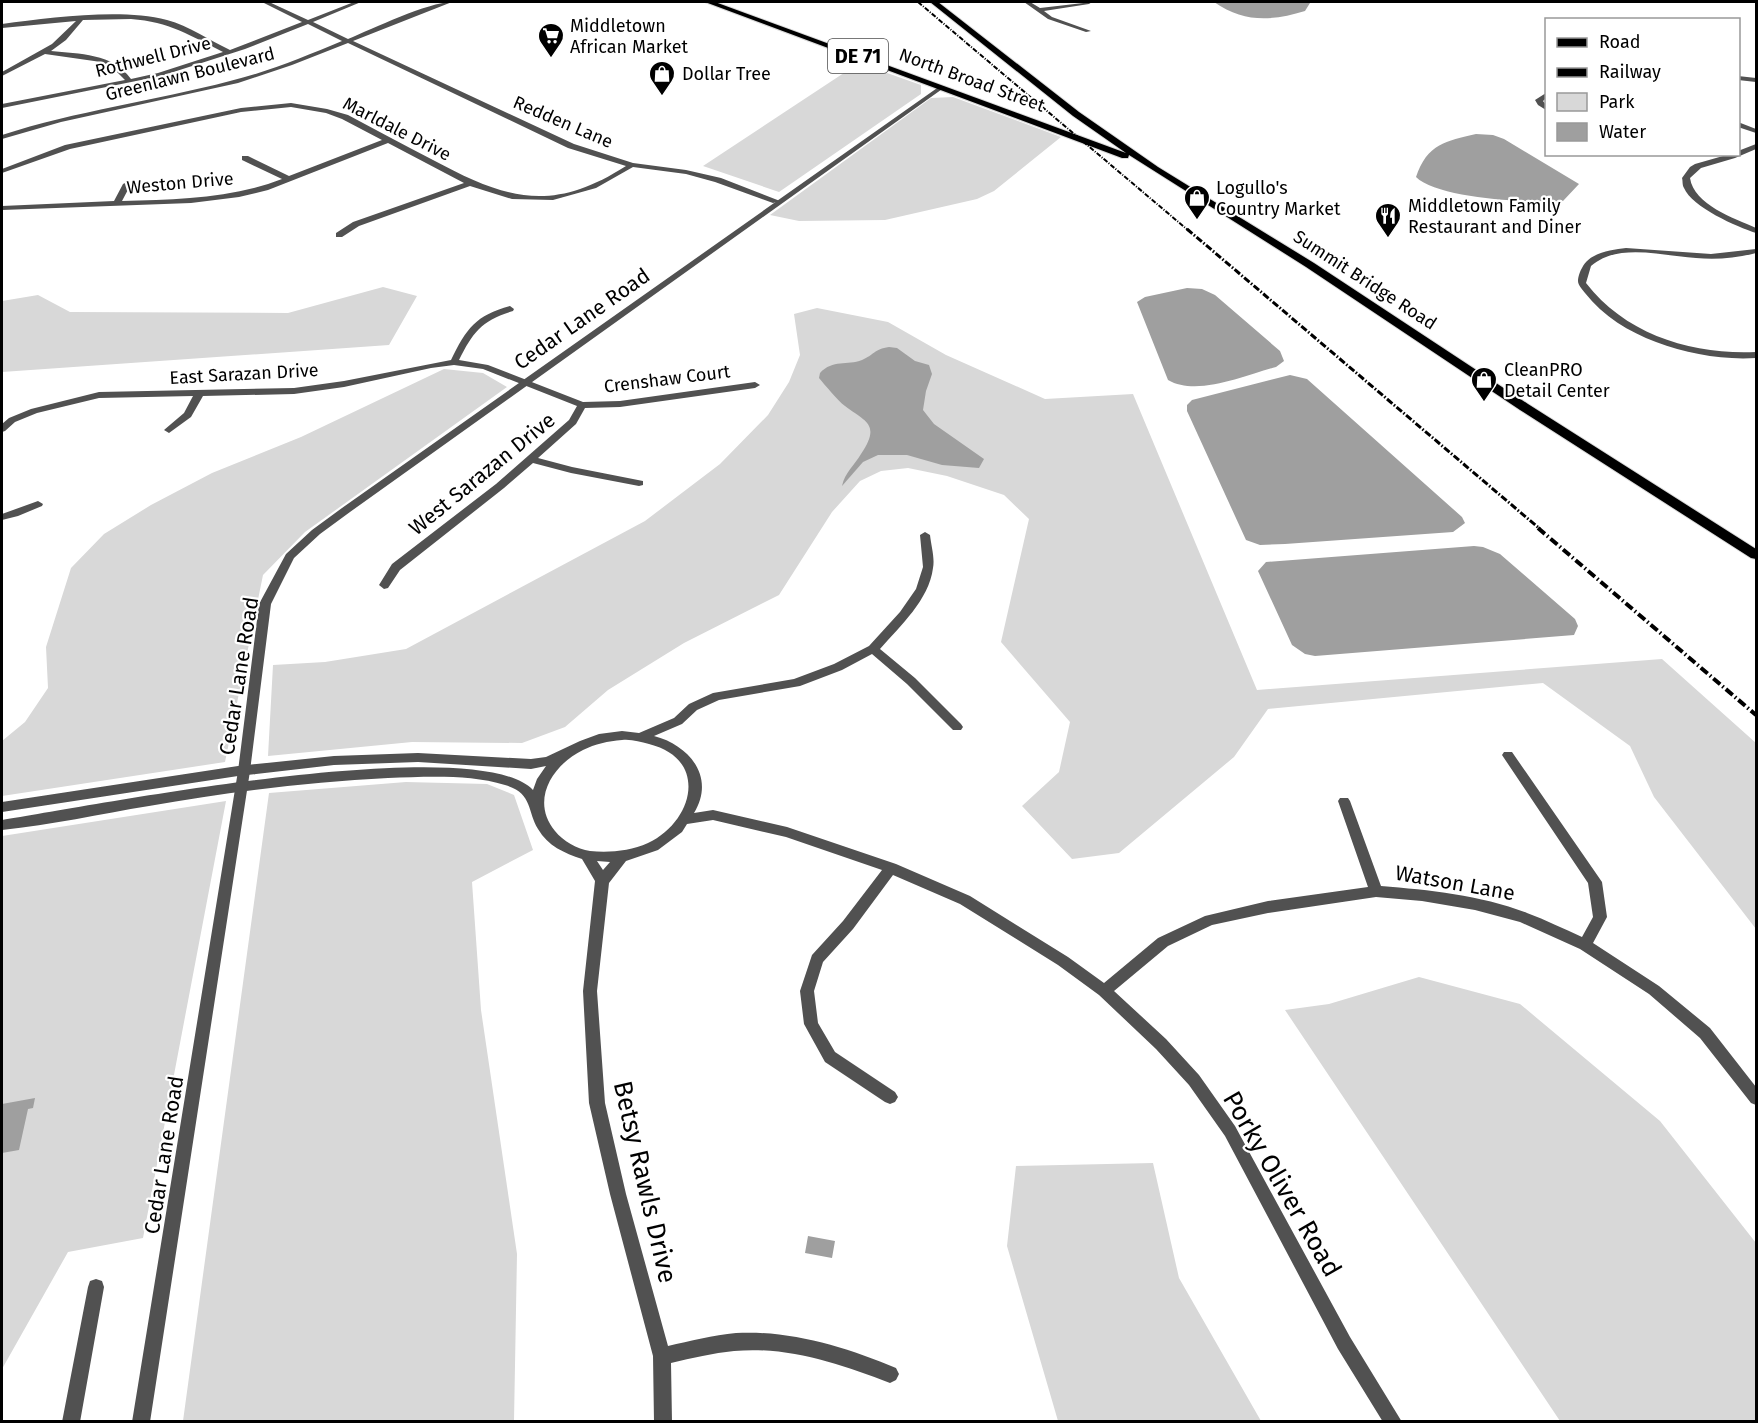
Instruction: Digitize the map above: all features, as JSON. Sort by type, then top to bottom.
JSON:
[{"type":"main road","name":"North Broad Street","points":[[709,2],[1053,128],[1155,169]]},
{"type":"main road","name":"Summit Bridge Road","points":[[934,2],[1086,122],[1155,169],[1310,265],[1524,407],[1756,555]]},
{"type":"main road","points":[[960,10],[1001,53]]},
{"type":"main road","points":[[1053,128],[1070,123],[1075,119],[1076,114]]},
{"type":"main road","points":[[1053,128],[1086,122]]},
{"type":"street","name":"Redden Lane","points":[[265,2],[571,146],[632,165],[686,172],[718,180],[776,201]]},
{"type":"street","name":"Rothwell Drive","points":[[2,106],[159,75],[308,23],[358,2]]},
{"type":"street","name":"Greenlawn Boulevard","points":[[2,137],[48,123],[238,81],[290,64],[402,18],[449,2]]},
{"type":"street","points":[[1027,2],[1056,21],[1088,31]]},
{"type":"street","points":[[1040,10],[1089,2]]},
{"type":"street","points":[[2,26],[124,18],[165,21],[228,52]]},
{"type":"street","points":[[2,74],[65,39],[80,20]]},
{"type":"street","points":[[44,52],[109,63],[126,73],[129,81]]},
{"type":"street","points":[[1740,78],[1756,80]]},
{"type":"street","name":"Cedar Lane Road","points":[[141,1422],[242,788],[265,604],[290,556],[316,532],[776,201],[942,87]]},
{"type":"street","points":[[1545,96],[1539,100],[1545,107]]},
{"type":"street","name":"Marldale Drive","points":[[2,171],[68,147],[268,106],[291,105],[327,111],[345,117],[470,183],[489,192],[505,195],[550,198],[576,194],[598,186],[632,165]]},
{"type":"street","points":[[1740,125],[1756,131]]},
{"type":"street","name":"Weston Drive","points":[[2,208],[216,199],[265,188],[388,140]]},
{"type":"street","points":[[1740,153],[1756,146]]},
{"type":"street","points":[[1731,156],[1693,169],[1686,176],[1686,183],[1696,198],[1705,205],[1756,231]]},
{"type":"street","points":[[245,158],[289,179]]},
{"type":"street","points":[[339,235],[356,224],[470,183]]},
{"type":"street","points":[[117,203],[127,184]]},
{"type":"street","points":[[1756,251],[1698,256],[1640,250],[1603,255],[1589,262],[1584,271],[1582,283],[1590,297],[1605,309],[1653,338],[1678,348],[1704,353],[1756,355]]},
{"type":"street","points":[[454,362],[466,335],[477,322],[491,313],[510,309]]},
{"type":"street","name":"East Sarazan Drive","points":[[2,429],[12,420],[50,406],[99,395],[271,393],[316,389],[454,362],[485,368],[525,382]]},
{"type":"street","name":"West Sarazan Drive","points":[[384,585],[396,567],[531,459],[573,422],[582,405],[525,382]]},
{"type":"street","name":"Crenshaw Court","points":[[582,405],[620,404],[755,385]]},
{"type":"street","points":[[169,430],[188,416],[199,394]]},
{"type":"street","points":[[2,415],[12,420]]},
{"type":"street","points":[[531,459],[570,470],[639,483]]},
{"type":"street","points":[[2,517],[38,504]]},
{"type":"street","points":[[644,736],[678,721],[693,706],[717,696],[796,683],[873,649],[904,615],[921,590],[928,567],[925,535]]},
{"type":"street","points":[[873,649],[911,681],[957,727]]},
{"type":"street","points":[[672,747],[678,721]]},
{"type":"street","points":[[2,807],[244,771],[383,758],[425,757],[531,764],[548,760],[600,738],[618,735],[644,736],[672,747],[682,754],[696,778],[696,795],[686,819],[660,843],[622,856],[587,856],[572,851],[553,840],[540,822],[536,805],[530,794],[520,786],[507,780],[476,775],[346,774],[2,825]]},
{"type":"street","points":[[536,805],[539,787],[544,777],[553,765],[569,752]]},
{"type":"street","points":[[1508,755],[1595,882],[1600,917],[1585,945]]},
{"type":"street","points":[[696,795],[712,815]]},
{"type":"street","points":[[1344,801],[1376,891]]},
{"type":"street","name":"Porky Oliver Road","points":[[686,819],[712,815],[797,835],[891,868],[965,900],[1063,961],[1104,991],[1161,1044],[1194,1080],[1230,1131],[1344,1344],[1393,1422]]},
{"type":"street","points":[[587,856],[602,881],[622,856]]},
{"type":"street","points":[[890,1097],[830,1056],[811,1024],[807,991],[817,959],[848,924],[891,868]]},
{"type":"street","name":"Betsy Rawls Drive","points":[[602,881],[590,991],[597,1103],[618,1194],[662,1356],[663,1422]]},
{"type":"street","name":"Watson Lane","points":[[1104,991],[1163,942],[1210,920],[1268,907],[1376,891],[1475,904],[1523,917],[1585,945],[1654,990],[1705,1033],[1756,1098]]},
{"type":"street","points":[[71,1422],[96,1287]]},
{"type":"street","points":[[662,1356],[736,1342],[777,1343],[836,1354],[890,1374]]},
{"type":"green space","points":[[859,63],[921,85],[921,94],[779,192],[703,166]]},
{"type":"green space","points":[[953,97],[1061,137],[994,191],[977,199],[885,220],[799,221],[770,215],[931,98]]},
{"type":"green space","points":[[383,287],[417,296],[389,345],[2,372],[2,301],[38,295],[70,312],[288,313]]},
{"type":"green space","points":[[817,308],[888,322],[946,355],[1045,399],[1133,394],[1257,690],[1662,659],[1756,743],[1756,929],[1654,797],[1630,746],[1543,683],[1268,709],[1234,757],[1119,853],[1072,859],[1022,806],[1059,772],[1070,722],[1001,642],[1029,519],[1004,495],[947,476],[908,468],[881,471],[860,481],[832,512],[779,595],[684,643],[608,690],[565,727],[522,743],[412,742],[268,756],[273,665],[325,662],[406,649],[645,521],[720,464],[768,415],[789,382],[800,355],[794,314]]},
{"type":"green space","points":[[444,369],[483,373],[507,387],[305,532],[263,575],[225,762],[2,796],[2,741],[25,722],[48,688],[46,647],[71,568],[104,534],[151,505],[212,473],[301,437]]},
{"type":"green space","points":[[406,782],[487,784],[514,795],[533,850],[472,882],[481,1010],[517,1254],[514,1421],[183,1421],[269,793]]},
{"type":"green space","points":[[226,801],[143,1238],[68,1252],[2,1369],[2,836]]},
{"type":"green space","points":[[1419,977],[1520,1004],[1660,1121],[1756,1243],[1756,1421],[1560,1421],[1285,1010],[1329,1004]]},
{"type":"green space","points":[[1153,1163],[1179,1278],[1261,1421],[1058,1421],[1007,1246],[1016,1166]]},
{"type":"water","points":[[1214,2],[1310,3],[1305,11],[1281,17],[1258,18],[1236,14]]},
{"type":"water","points":[[1476,134],[1493,135],[1504,139],[1579,184],[1563,201],[1530,201],[1464,195],[1427,184],[1416,177],[1426,157],[1432,151],[1447,142]]},
{"type":"water","points":[[1187,288],[1202,289],[1215,295],[1280,351],[1284,361],[1276,367],[1222,383],[1193,386],[1180,385],[1168,380],[1137,302],[1145,297]]},
{"type":"water","points":[[897,348],[915,361],[929,365],[932,374],[923,410],[934,424],[984,459],[979,468],[942,465],[907,455],[878,455],[863,462],[842,486],[847,473],[867,444],[870,430],[865,420],[842,404],[832,393],[819,378],[820,373],[835,364],[856,362],[880,349]]},
{"type":"water","points":[[1290,375],[1307,379],[1462,517],[1465,523],[1453,532],[1260,545],[1246,540],[1187,411],[1187,405],[1192,400]]},
{"type":"water","points":[[1474,546],[1500,554],[1575,619],[1578,626],[1574,635],[1315,656],[1305,654],[1292,645],[1258,571],[1266,562]]},
{"type":"water","points":[[35,1098],[33,1108],[28,1109],[19,1150],[2,1153],[2,1104]]},
{"type":"water","points":[[808,1236],[835,1241],[832,1258],[805,1253]]},
{"type":"railway","points":[[918,2],[1189,231]]},
{"type":"railway","points":[[1187,229],[1540,529]]},
{"type":"railway","points":[[1538,528],[1756,715]]},
{"type":"place","name":"Middletown African Market","points":[[551,59]]},
{"type":"place","name":"Dollar Tree","points":[[662,97]]},
{"type":"place","name":"Logullo's Country Market","points":[[1197,221]]},
{"type":"place","name":"Middletown Family Restaurant and Diner","points":[[1388,239]]},
{"type":"place","name":"CleanPRO Detail Center","points":[[1484,403]]}]
